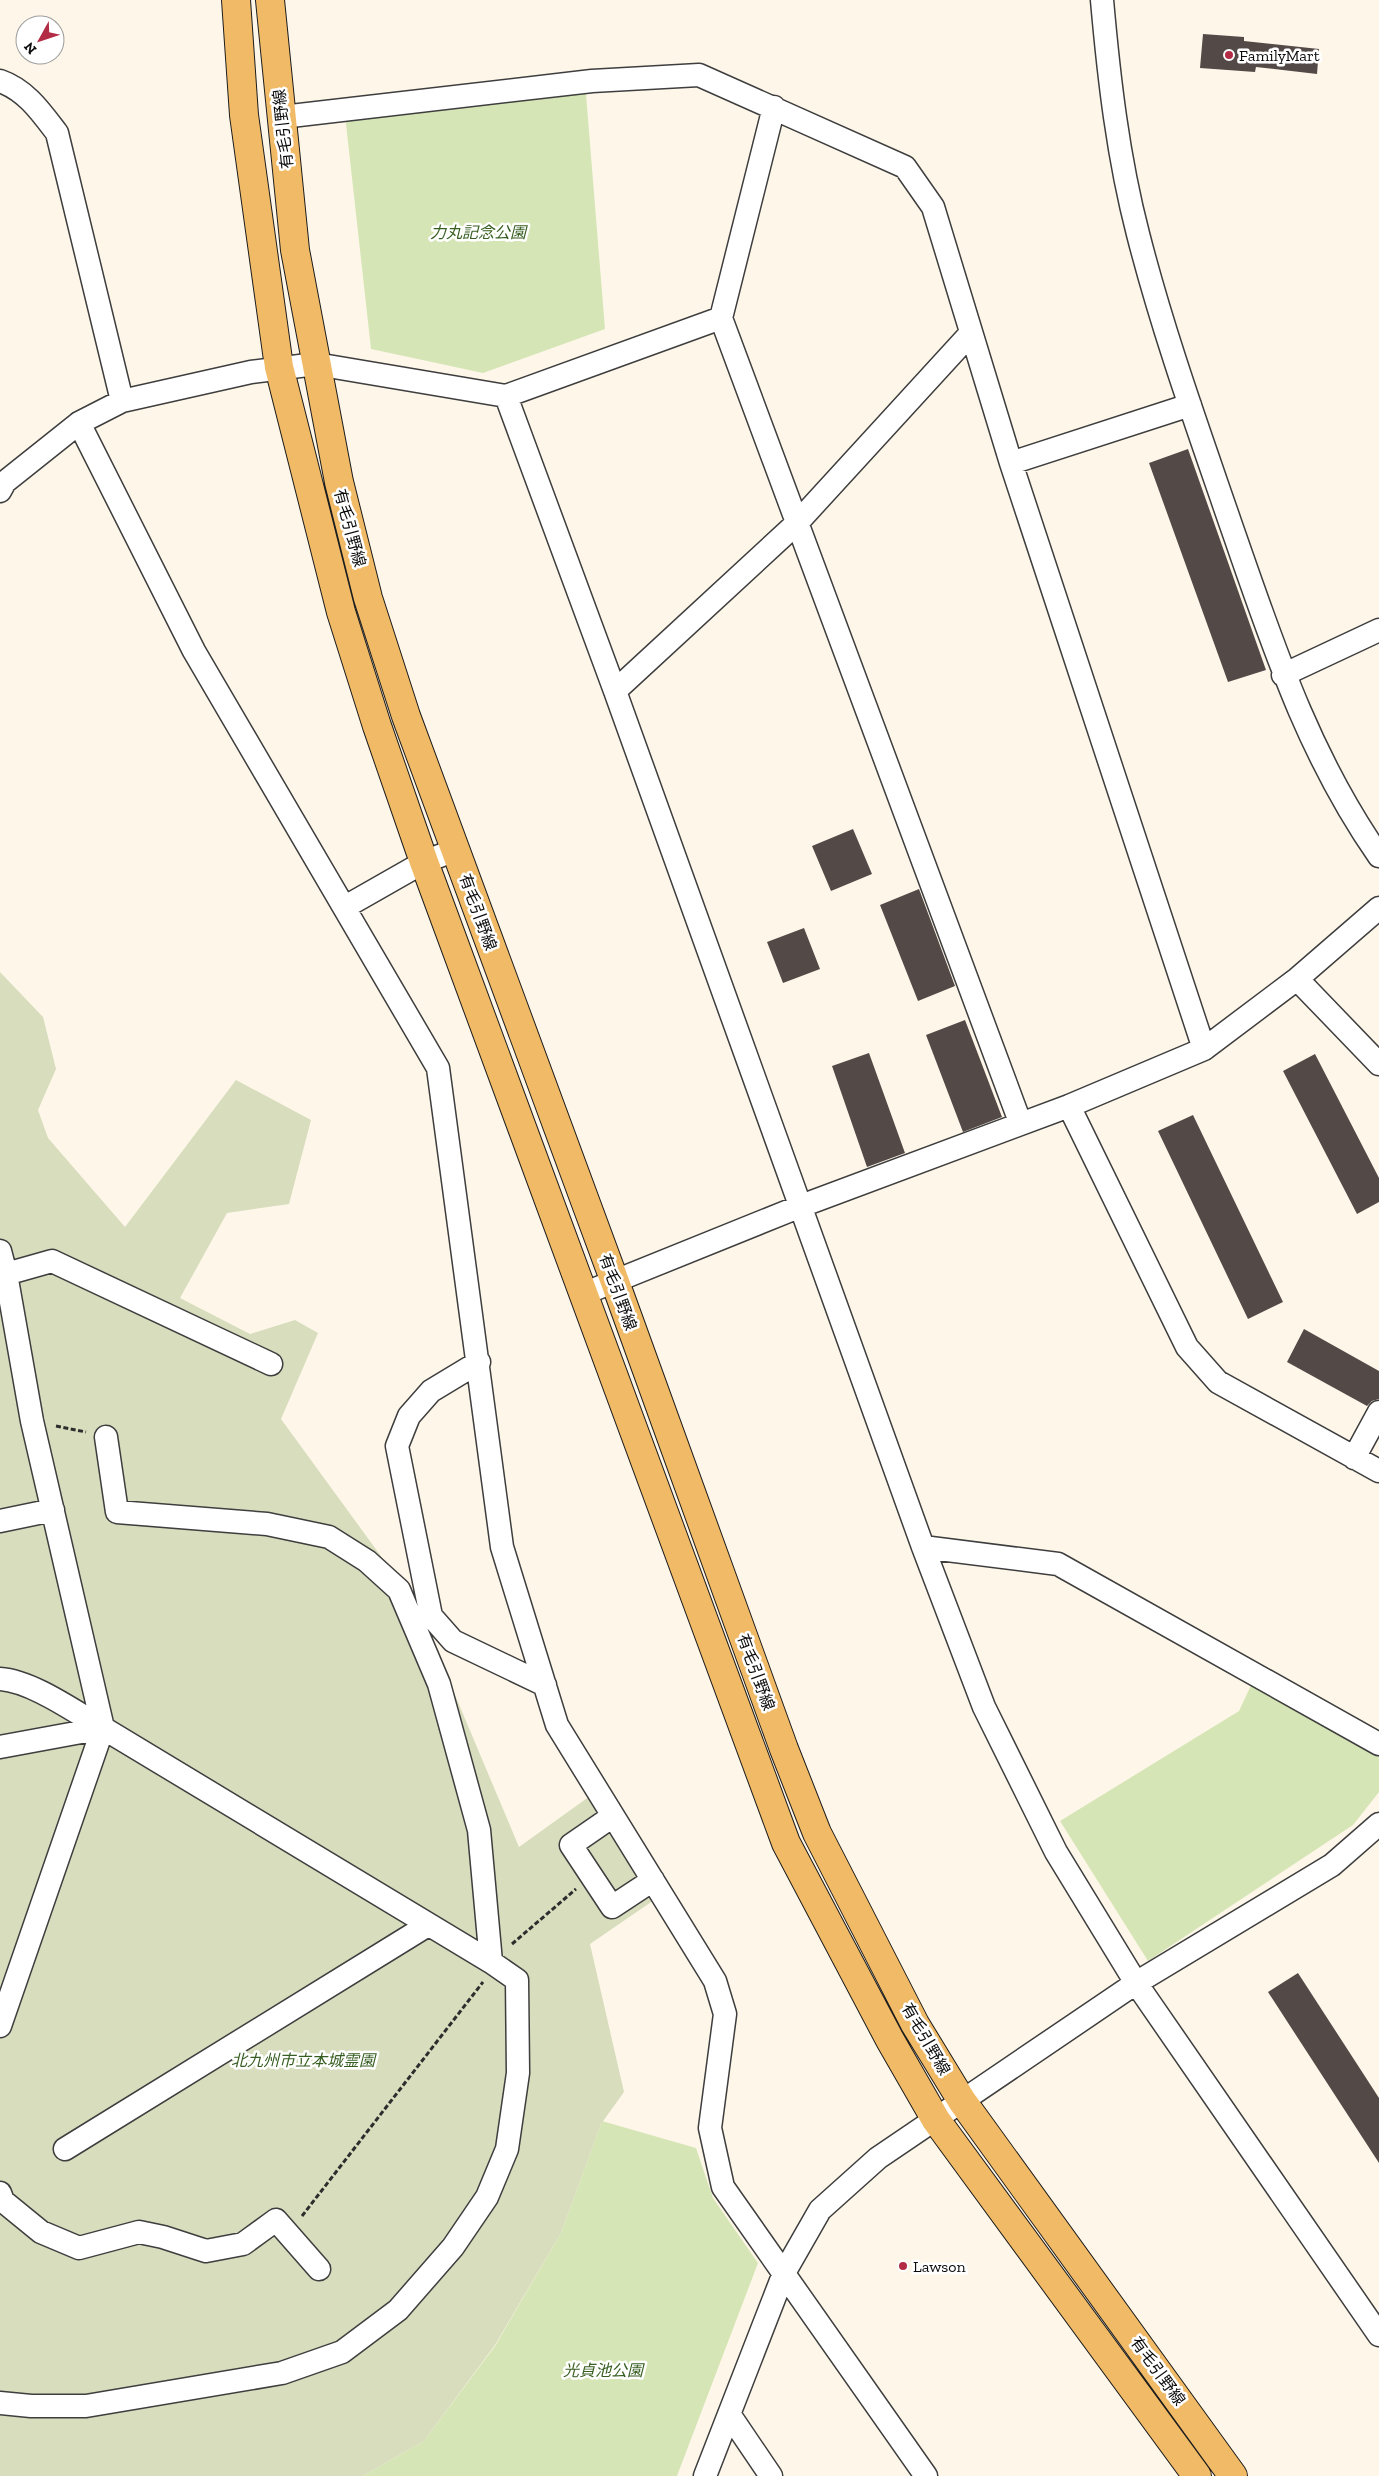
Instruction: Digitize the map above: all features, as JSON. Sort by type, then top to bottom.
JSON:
[{"type":"main road","name":"有毛引野線","points":[[236,0],[244,115],[279,367],[340,612],[424,862],[786,1843],[890,2040],[936,2120],[1197,2476]]},
{"type":"main road","name":"有毛引野線","points":[[270,0],[295,250],[338,482],[368,598],[406,716],[615,1282],[784,1749],[817,1833],[915,2024],[962,2101],[1233,2476]]},
{"type":"street","points":[[1102,0],[1108,74],[1123,167],[1138,235],[1190,405],[1283,675],[1314,744],[1357,824],[1379,856]]},
{"type":"street","points":[[282,117],[592,81],[699,75],[905,167],[933,207],[1011,463],[1204,1049]]},
{"type":"street","points":[[0,81],[13,86],[37,106],[58,133],[122,401]]},
{"type":"street","points":[[774,107],[721,318],[1020,1122]]},
{"type":"street","points":[[2,482],[79,423],[122,401],[279,367],[316,364],[506,396],[721,318]]},
{"type":"street","points":[[615,691],[797,523],[971,333]]},
{"type":"street","points":[[506,396],[615,691],[923,1547],[984,1707],[1056,1852],[1136,1983],[1379,2335]]},
{"type":"street","points":[[1011,463],[1190,405]]},
{"type":"street","points":[[79,423],[194,651],[438,1068],[479,1362],[502,1547],[557,1725],[715,1981],[725,2014],[710,2128],[723,2187],[926,2476]]},
{"type":"street","points":[[1283,675],[1379,630]]},
{"type":"street","points":[[345,907],[424,862],[455,850]]},
{"type":"street","points":[[583,1294],[801,1206],[1020,1122],[1069,1106],[1204,1049],[1297,979],[1379,908]]},
{"type":"street","points":[[1297,979],[1379,1064]]},
{"type":"street","points":[[1069,1106],[1187,1347],[1218,1382],[1379,1471]]},
{"type":"street","points":[[0,1251],[6,1274],[32,1421],[103,1728],[2,2016]]},
{"type":"street","points":[[6,1274],[52,1261],[271,1364]]},
{"type":"street","points":[[479,1362],[431,1391],[409,1416],[397,1446],[431,1616],[453,1641],[545,1685]]},
{"type":"street","points":[[1354,1458],[1379,1412]]},
{"type":"street","points":[[106,1437],[117,1512],[267,1524],[329,1537],[367,1561],[399,1590],[439,1684],[479,1830],[491,1962]]},
{"type":"street","points":[[0,1521],[53,1510]]},
{"type":"street","points":[[923,1547],[1058,1564],[1379,1744]]},
{"type":"street","points":[[0,1679],[10,1680],[48,1696],[103,1728],[491,1962],[517,1980],[518,2073],[507,2149],[487,2197],[453,2248],[398,2310],[342,2352],[282,2373],[86,2406],[31,2406],[0,2403]]},
{"type":"street","points":[[0,1747],[103,1728]]},
{"type":"street","points":[[613,1816],[570,1845],[612,1907],[653,1880]]},
{"type":"street","points":[[704,2476],[784,2273],[820,2210],[878,2158],[1136,1983],[1332,1865],[1379,1824]]},
{"type":"street","points":[[65,2149],[428,1925]]},
{"type":"street","points":[[0,2193],[3,2201],[40,2232],[79,2248],[139,2232],[206,2250],[243,2244],[276,2220],[291,2229],[319,2269]]},
{"type":"street","points":[[730,2414],[771,2476]]},
{"type":"path","points":[[32,1421],[106,1437]]},
{"type":"path","points":[[291,2229],[493,1969],[491,1962],[591,1876]]},
{"type":"green space","name":"力丸記念公園","points":[[586,94],[605,329],[483,373],[371,349],[344,106]]},
{"type":"green space","name":"北九州市立本城霊園","points":[[0,972],[43,1017],[56,1069],[38,1110],[48,1138],[125,1227],[236,1080],[311,1120],[289,1204],[227,1213],[180,1298],[250,1334],[295,1320],[318,1333],[281,1419],[418,1607],[519,1847],[590,1796],[657,1898],[590,1944],[624,2092],[601,2124],[561,2233],[495,2345],[424,2441],[363,2476],[0,2476]]},
{"type":"green space","points":[[1253,1681],[1379,1753],[1379,1792],[1353,1825],[1148,1961],[1060,1821],[1239,1711]]},
{"type":"green space","name":"光貞池公園","points":[[602,2121],[696,2148],[713,2198],[758,2263],[677,2476],[363,2476],[424,2441],[495,2346],[561,2233]]},
{"type":"building","points":[[1203,34],[1244,37],[1244,41],[1319,49],[1317,74],[1256,67],[1255,72],[1200,68]]},
{"type":"building","points":[[1188,449],[1266,670],[1228,682],[1149,463]]},
{"type":"building","points":[[853,829],[872,874],[831,891],[812,846]]},
{"type":"building","points":[[919,889],[955,986],[918,1001],[880,905]]},
{"type":"building","points":[[804,928],[820,969],[783,983],[767,942]]},
{"type":"building","points":[[965,1020],[1002,1117],[963,1132],[926,1035]]},
{"type":"building","points":[[869,1053],[905,1153],[867,1167],[832,1066]]},
{"type":"building","points":[[1315,1054],[1379,1178],[1379,1202],[1357,1214],[1283,1071]]},
{"type":"building","points":[[1193,1115],[1283,1302],[1248,1319],[1158,1131]]},
{"type":"building","points":[[1304,1329],[1379,1371],[1379,1399],[1372,1401],[1367,1406],[1287,1362]]},
{"type":"building","points":[[1298,1973],[1379,2098],[1379,2163],[1268,1992]]},
{"type":"place","name":"FamilyMart","points":[[1229,55]]},
{"type":"place","name":"Lawson","points":[[903,2266]]}]
